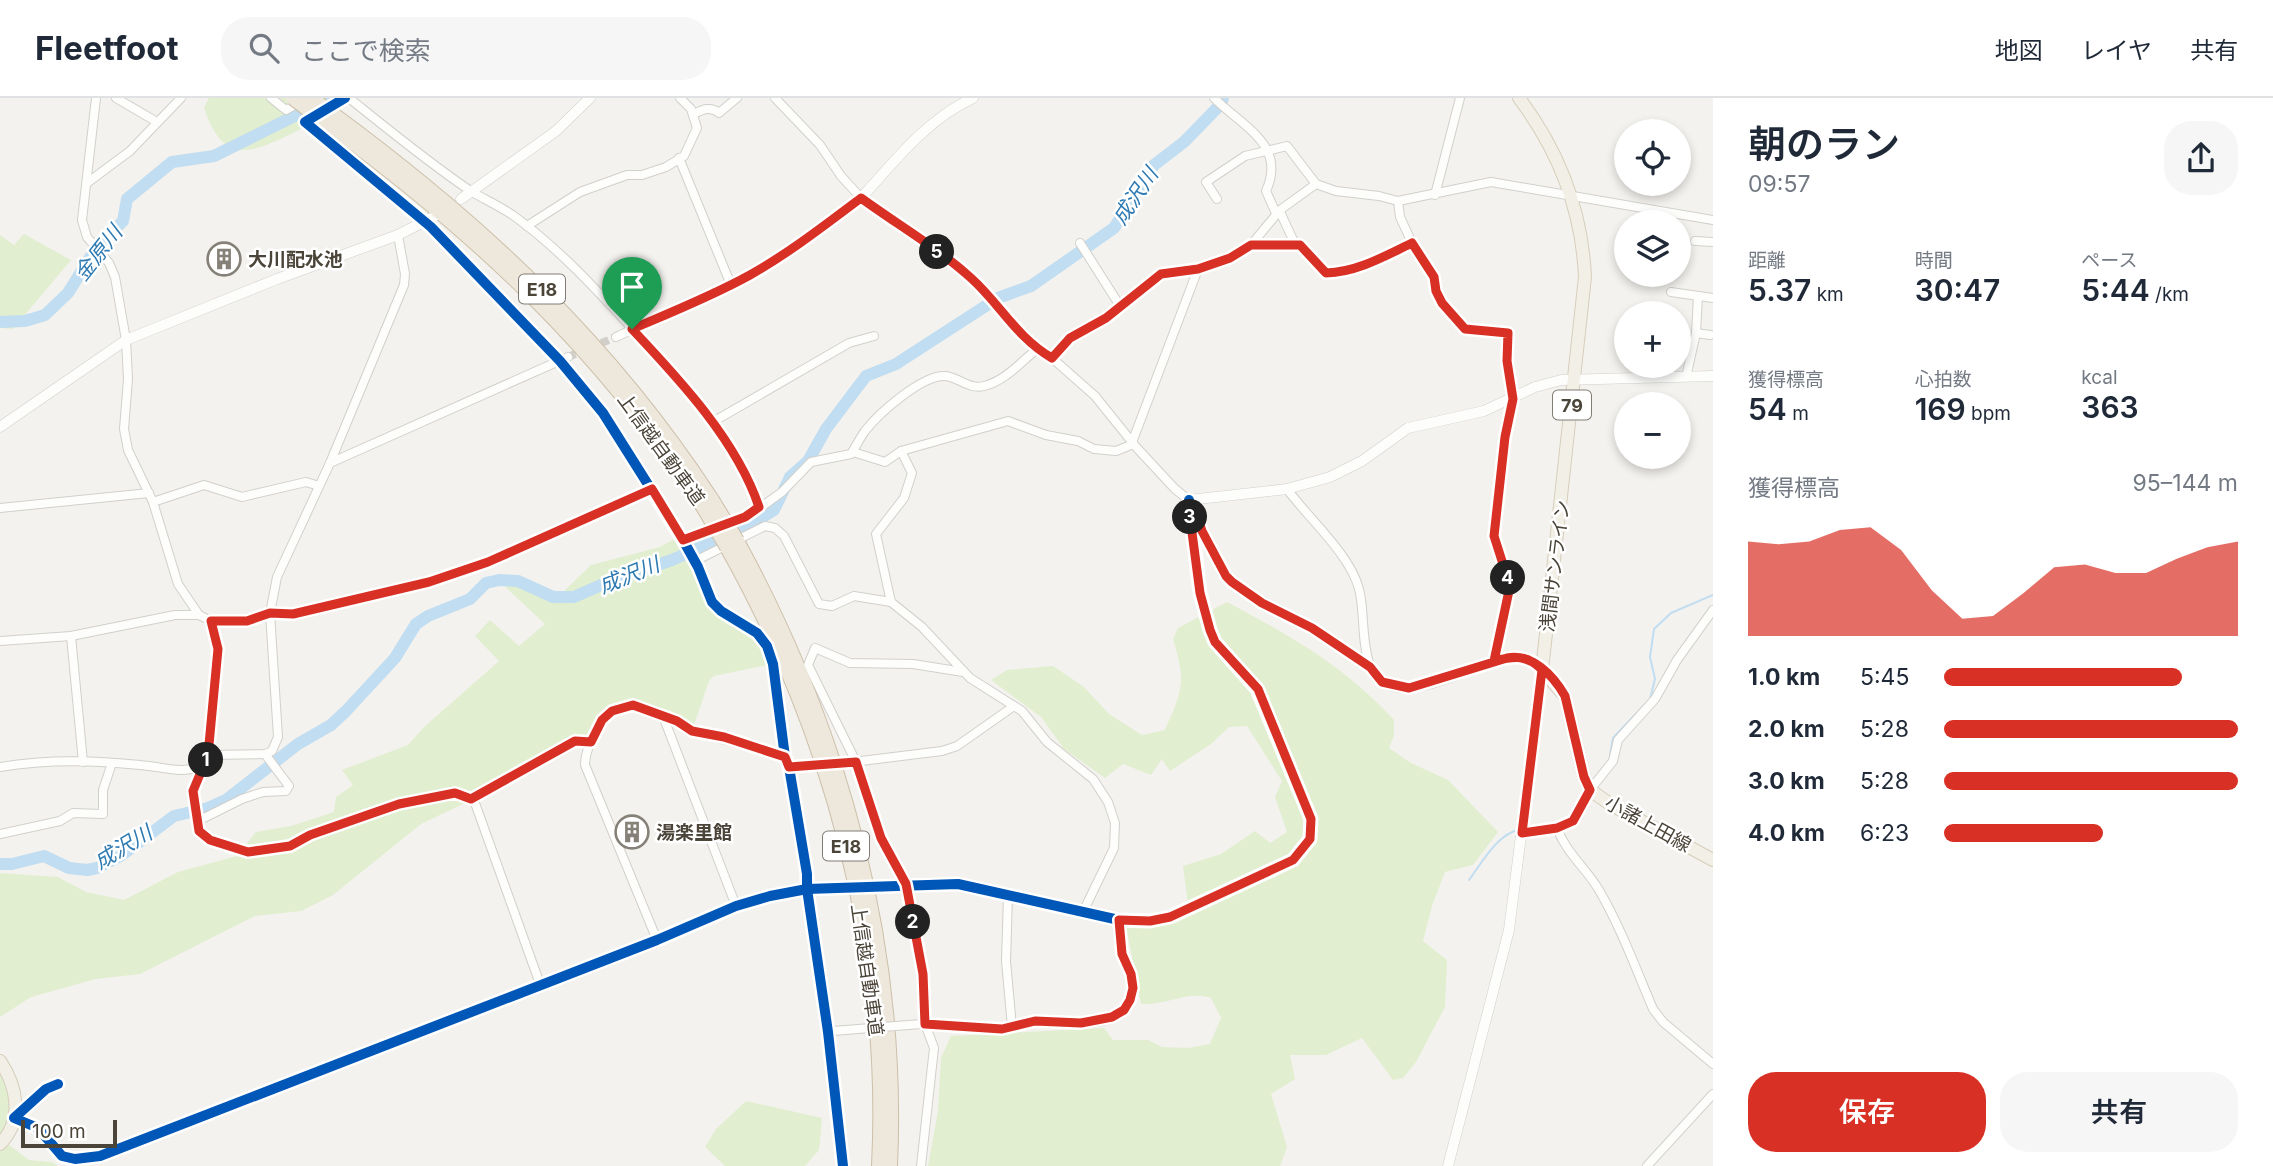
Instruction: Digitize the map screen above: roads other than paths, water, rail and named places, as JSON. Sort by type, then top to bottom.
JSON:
[{"type":"highway","name":"上信越自動車道","points":[[293,98],[330,118]]},
{"type":"highway","name":"上信越自動車道","points":[[309,98],[442,212],[549,312],[625,397],[707,502],[777,618],[813,703],[857,839],[876,932],[887,1024],[890,1166]]},
{"type":"highway","name":"上信越自動車道","points":[[732,544],[803,706],[845,844],[859,903],[871,982],[879,1070],[879,1166]]},
{"type":"main road","name":"浅間サンライン","points":[[1519,98],[1550,145],[1572,196],[1580,227],[1585,277],[1542,670]]},
{"type":"main road","name":"小諸上田線","points":[[1542,670],[1565,696],[1584,777],[1590,790],[1610,804],[1713,860]]},
{"type":"main road","points":[[0,1061],[13,1085],[16,1101],[14,1118],[0,1144]]},
{"type":"street","points":[[96,98],[82,220],[87,237],[109,263],[115,277],[126,340],[128,379],[124,429],[128,450],[151,498],[178,584],[199,615]]},
{"type":"street","points":[[116,98],[157,122]]},
{"type":"street","points":[[87,183],[130,151],[181,98]]},
{"type":"street","points":[[271,98],[286,110],[309,98]]},
{"type":"street","points":[[759,507],[744,469],[672,372],[600,294],[527,226],[472,191],[347,98],[305,122],[425,222],[564,359],[652,489],[695,561],[712,602],[721,611],[757,633],[767,646],[773,664],[785,757],[792,767],[807,874],[812,888],[831,1032],[843,1166]]},
{"type":"street","points":[[461,199],[556,131],[590,98]]},
{"type":"street","points":[[527,226],[580,192],[627,175],[653,173],[679,158],[695,136],[697,128],[694,114],[680,98]]},
{"type":"street","points":[[694,114],[705,109],[715,109],[719,113],[737,98]]},
{"type":"street","points":[[775,98],[820,145],[841,176],[861,198],[970,276],[1023,338],[1052,358],[1095,396],[1133,443],[1196,512],[1202,531],[1226,576],[1232,582],[1262,603],[1312,628],[1370,667],[1382,682],[1409,688],[1494,661],[1520,657],[1533,661],[1542,670]]},
{"type":"street","points":[[616,337],[731,285],[793,249],[861,198],[913,141],[941,116],[973,98]]},
{"type":"street","points":[[1435,195],[1460,98]]},
{"type":"street","points":[[1216,100],[1269,149],[1273,176],[1266,191],[1295,244]]},
{"type":"street","points":[[1217,199],[1206,182],[1245,156],[1287,146],[1316,184],[1398,201],[1491,182],[1713,220]]},
{"type":"street","points":[[679,158],[731,285]]},
{"type":"street","points":[[1052,358],[1070,338],[1106,318],[1161,274],[1198,269],[1230,258],[1251,245],[1278,213],[1316,184]]},
{"type":"street","points":[[1398,201],[1400,217],[1412,243],[1434,277],[1436,291],[1442,303],[1465,329],[1508,333],[1507,361],[1513,399],[1505,437],[1494,536],[1510,586],[1494,661]]},
{"type":"street","points":[[0,427],[126,340],[276,279],[398,235],[435,216]]},
{"type":"street","points":[[208,755],[265,754],[272,751],[275,744],[279,723],[270,613],[277,577],[330,463],[404,285],[405,274],[398,235]]},
{"type":"street","points":[[1695,241],[1713,242]]},
{"type":"street","points":[[1251,245],[1295,244],[1308,251],[1326,273],[1338,273],[1370,263],[1412,243]]},
{"type":"street","points":[[1081,247],[1120,306]]},
{"type":"street","points":[[683,540],[745,517],[782,492],[811,462],[853,452],[885,462],[901,451],[1008,421],[1046,435],[1078,441],[1094,449],[1116,451],[1133,443],[1198,269]]},
{"type":"street","points":[[1671,292],[1713,298]]},
{"type":"street","points":[[1691,355],[1696,333],[1698,296]]},
{"type":"street","points":[[1696,333],[1710,335]]},
{"type":"street","points":[[710,423],[849,343],[874,336]]},
{"type":"street","points":[[853,452],[865,430],[905,394],[923,383],[946,376],[972,387],[986,386],[1004,376],[1037,349]]},
{"type":"street","points":[[330,463],[564,359]]},
{"type":"street","points":[[1691,377],[1713,376]]},
{"type":"street","points":[[1189,505],[1287,489],[1346,470],[1408,428],[1484,411],[1547,383],[1575,379],[1630,378]]},
{"type":"street","points":[[891,601],[876,534],[904,498],[912,473],[901,451]]},
{"type":"street","points":[[0,508],[151,498],[204,485],[242,497],[306,482],[319,486]]},
{"type":"street","points":[[0,641],[71,636],[174,615],[199,615],[211,621],[247,621],[270,613],[293,614],[429,582],[488,562],[652,489]]},
{"type":"street","points":[[1287,489],[1343,558],[1357,582],[1370,667]]},
{"type":"street","points":[[58,1084],[46,1089],[14,1118],[38,1128],[54,1150],[75,1163],[100,1156],[657,940],[736,906],[770,896],[812,888],[957,884],[1119,920],[1150,921],[1170,917],[1268,873],[1293,860],[1307,846],[1312,831],[1311,819],[1258,689],[1215,642],[1210,630],[1200,593],[1189,505]]},
{"type":"street","points":[[695,561],[765,526],[775,528],[784,536],[819,604],[832,606],[854,596],[891,601],[922,627],[964,672],[1028,716],[1047,742],[1093,779],[1108,802],[1115,823],[1114,848],[1083,912]]},
{"type":"street","points":[[1522,833],[1557,828],[1573,821],[1590,790],[1613,761],[1618,740],[1655,699],[1677,660],[1713,610]]},
{"type":"street","points":[[211,621],[218,649],[208,755],[193,791],[199,831],[210,840],[248,852],[290,846],[310,835],[399,804],[455,793],[471,799],[540,984]]},
{"type":"street","points":[[71,636],[83,762]]},
{"type":"street","points":[[921,1166],[934,1048],[923,1024],[923,974],[902,884],[881,838],[853,762],[807,665],[815,648],[849,663],[913,664],[964,672]]},
{"type":"street","name":"浅間サンライン","points":[[1448,1166],[1506,946],[1542,670]]},
{"type":"street","points":[[657,940],[585,765],[585,756],[602,720],[624,705],[643,707],[677,721],[692,731],[724,737],[785,757]]},
{"type":"street","points":[[792,767],[942,751],[957,746],[1014,706]]},
{"type":"street","points":[[663,716],[736,906]]},
{"type":"street","points":[[471,799],[575,741],[591,742]]},
{"type":"street","points":[[197,822],[242,799],[263,792],[286,791],[289,786],[265,754]]},
{"type":"street","points":[[0,767],[33,761],[111,763],[184,772],[204,767]]},
{"type":"street","points":[[0,834],[60,821],[73,813],[103,814],[103,790],[111,763]]},
{"type":"street","points":[[1557,828],[1569,852],[1588,872],[1616,922],[1653,1009],[1663,1022],[1713,1064]]},
{"type":"street","points":[[1008,895],[1006,961],[1012,1027]]},
{"type":"street","points":[[831,1032],[923,1024],[1002,1029],[1035,1021],[1099,1022],[1124,1010],[1133,988],[1131,974],[1122,954],[1119,920]]},
{"type":"street","points":[[1647,1166],[1713,1094]]},
{"type":"waterway","name":"金原川","points":[[0,322],[25,321],[45,315],[68,293],[96,248],[123,221],[127,199],[172,162],[214,156],[331,98]]},
{"type":"waterway","name":"成沢川","points":[[0,864],[12,864],[44,856],[69,868],[97,868],[122,855],[174,816],[208,808],[226,800],[298,744],[331,725],[395,658],[416,624],[428,616],[470,599],[486,583],[499,580],[518,581],[553,597],[574,597],[672,560],[750,525],[774,510],[790,477],[808,461],[826,429],[866,376],[896,364],[998,298],[1031,286],[1114,228],[1154,165],[1184,142],[1221,104],[1223,98]]},
{"type":"waterway","points":[[1610,755],[1613,738],[1650,699],[1655,679],[1650,657],[1654,629],[1671,613],[1713,595]]},
{"type":"waterway","points":[[1469,880],[1497,843],[1511,832],[1519,830]]},
{"type":"tunnel","points":[[568,357],[616,337]]},
{"type":"place","name":"大川配水池","points":[[224,259]]},
{"type":"place","name":"湯楽里館","points":[[632,832]]}]
